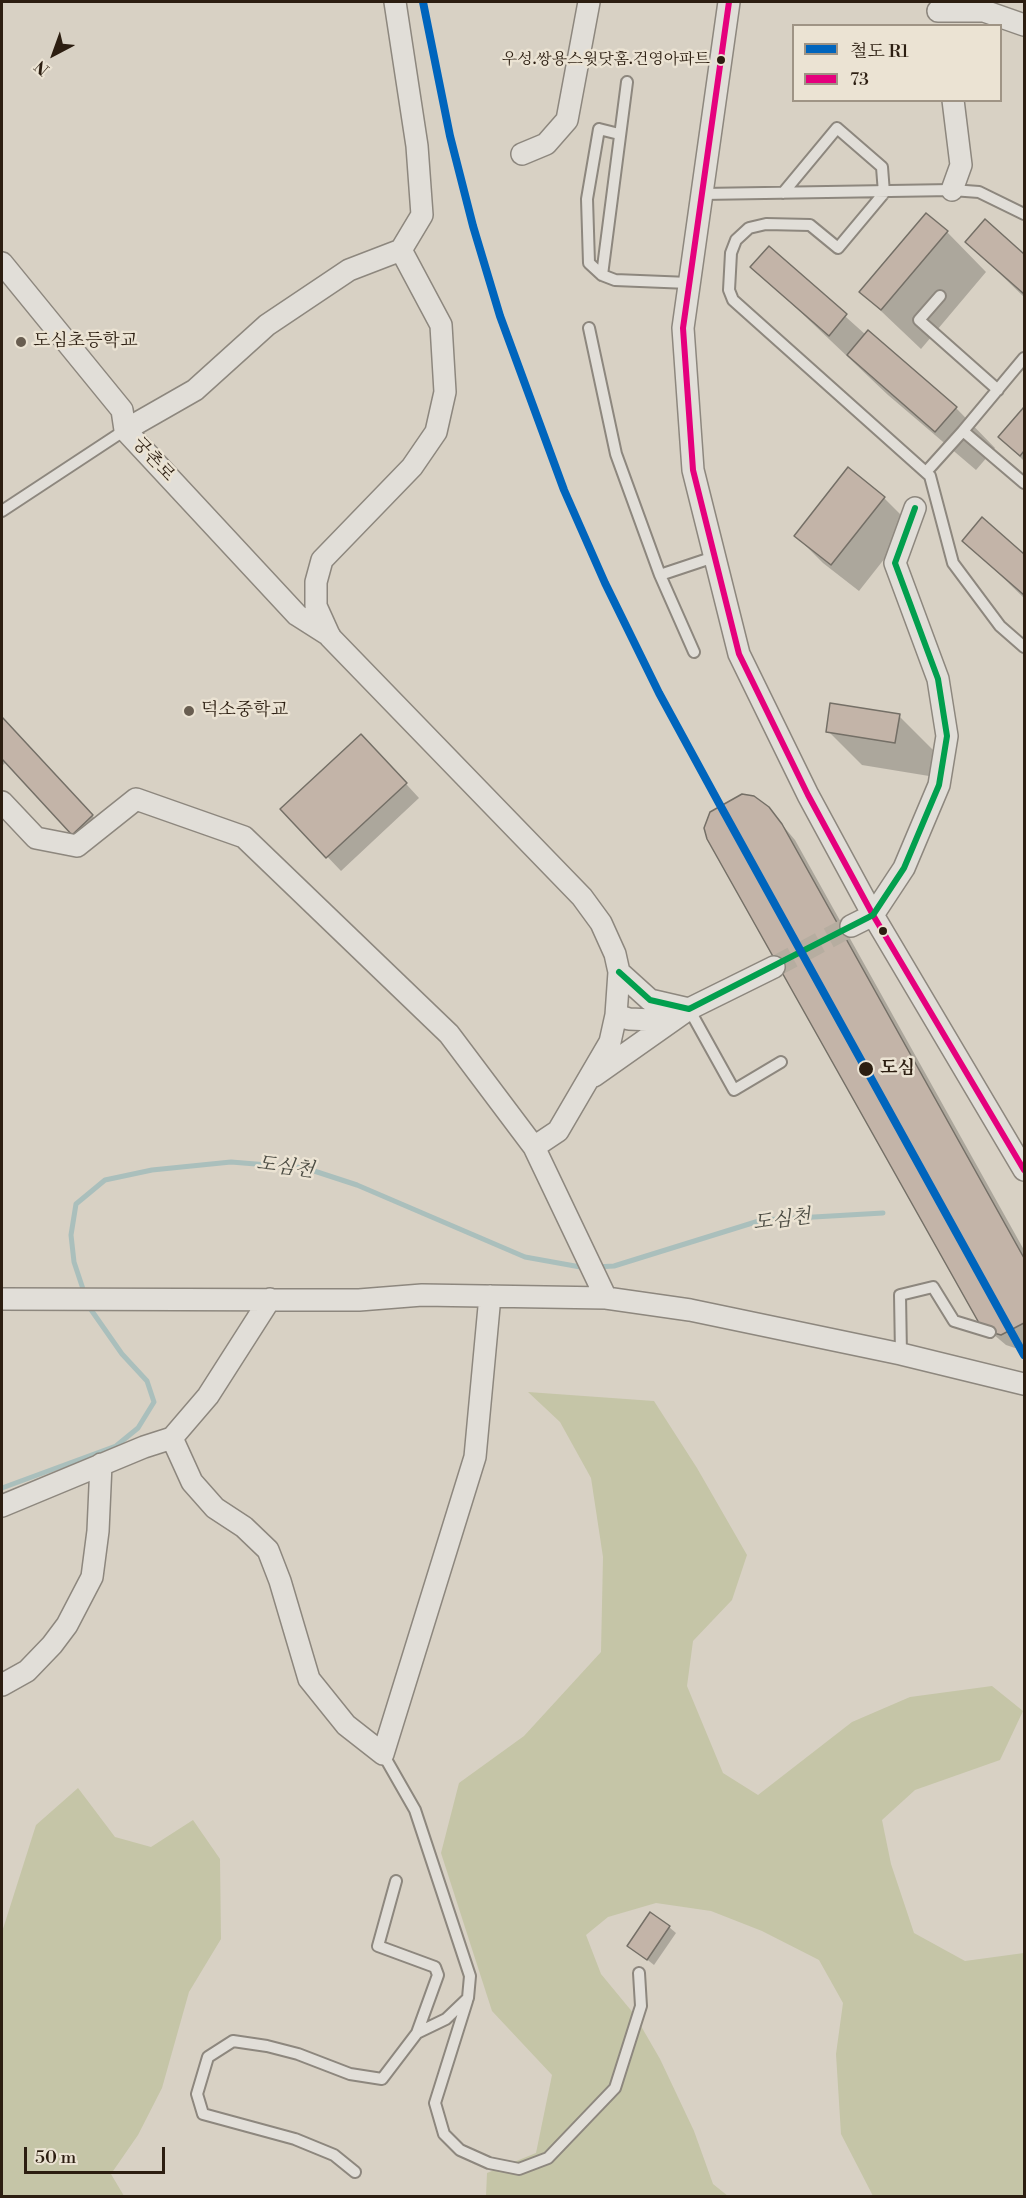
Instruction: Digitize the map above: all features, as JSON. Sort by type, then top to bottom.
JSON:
[{"type":"street","points":[[125,430],[195,390],[267,325],[349,270],[401,250],[422,215],[417,146],[395,2]]},
{"type":"street","points":[[522,154],[546,144],[567,120],[590,2]]},
{"type":"street","points":[[729,2],[682,328],[693,470],[714,557],[739,654],[808,795],[873,915],[1024,1170]]},
{"type":"street","points":[[938,13],[984,11],[1024,25]]},
{"type":"street","points":[[952,190],[962,165],[953,102]]},
{"type":"street","points":[[401,250],[441,325],[446,392],[436,432],[412,467],[322,560],[316,582],[316,606],[330,637],[582,897],[601,923],[619,972],[616,1015],[610,1042],[590,1080],[558,1131],[534,1147]]},
{"type":"street","name":"궁촌로","points":[[2,263],[122,410],[125,430],[297,615],[330,637]]},
{"type":"street","points":[[851,926],[873,915],[904,868],[939,785],[947,736],[938,680],[895,563],[915,508]]},
{"type":"street","points":[[2,802],[36,838],[77,846],[136,799],[244,837],[449,1034],[534,1147],[582,1242],[606,1298]]},
{"type":"street","points":[[590,1080],[689,1009],[774,967]]},
{"type":"street","points":[[619,972],[650,1000],[689,1009]]},
{"type":"street","points":[[616,1015],[629,1019],[652,1020],[689,1009]]},
{"type":"street","points":[[172,1438],[192,1482],[215,1508],[244,1527],[268,1550],[309,1679],[346,1725],[383,1754],[475,1457],[490,1296]]},
{"type":"street","points":[[2,1299],[490,1296],[606,1298],[690,1310],[900,1354],[1022,1387]]},
{"type":"street","points":[[2,1506],[102,1464],[172,1438],[208,1396],[270,1299]]},
{"type":"street","points":[[2,1685],[27,1671],[52,1645],[67,1625],[92,1577],[98,1532],[102,1464]]},
{"type":"lane","points":[[602,275],[627,81]]},
{"type":"lane","points":[[783,193],[837,128],[882,167],[884,193],[838,248],[810,225],[766,224],[749,228],[736,240],[731,253],[729,290],[732,300],[930,476],[953,563],[1000,626],[1024,647]]},
{"type":"lane","points":[[620,134],[599,129],[588,200],[589,263],[602,275],[615,280],[689,284]]},
{"type":"lane","points":[[702,194],[884,193],[952,190],[978,192],[1024,213]]},
{"type":"lane","points":[[940,296],[919,320],[998,390]]},
{"type":"lane","points":[[588,328],[616,454],[660,575],[694,652]]},
{"type":"lane","points":[[926,472],[963,432],[1024,358]]},
{"type":"lane","points":[[2,511],[125,430]]},
{"type":"lane","points":[[963,432],[1024,483]]},
{"type":"lane","points":[[660,575],[714,557]]},
{"type":"lane","points":[[689,1009],[734,1090],[781,1062]]},
{"type":"lane","points":[[900,1354],[900,1295],[933,1287],[954,1321],[990,1332]]},
{"type":"lane","points":[[383,1754],[415,1810],[470,1976],[468,1998],[435,2103],[444,2134],[460,2150],[489,2163],[519,2169],[548,2158],[615,2088],[641,2007],[639,1973]]},
{"type":"lane","points":[[355,2172],[334,2155],[295,2139],[203,2114],[197,2094],[208,2057],[233,2042],[277,2049],[351,2074],[382,2079],[417,2033],[438,1976],[435,1967],[378,1946],[396,1881]]},
{"type":"lane","points":[[417,2033],[446,2019],[468,1998]]},
{"type":"green space","points":[[528,1392],[654,1401],[697,1468],[747,1555],[732,1600],[693,1641],[687,1686],[723,1773],[758,1795],[852,1722],[910,1697],[992,1686],[1023,1711],[1000,1760],[915,1790],[882,1820],[891,1864],[914,1933],[965,1961],[1024,1953],[1024,2196],[873,2196],[841,2134],[836,2054],[843,2003],[819,1960],[762,1931],[711,1911],[656,1903],[608,1917],[586,1935],[601,1974],[634,2014],[660,2059],[694,2131],[713,2184],[728,2196],[486,2196],[487,2173],[536,2153],[552,2075],[492,2011],[441,1853],[459,1783],[524,1736],[601,1652],[603,1557],[591,1478],[560,1422]]},
{"type":"green space","points":[[78,1788],[115,1837],[151,1847],[193,1820],[220,1859],[221,1939],[189,1992],[162,2088],[138,2135],[111,2174],[124,2196],[2,2196],[2,1932],[36,1825]]},
{"type":"building","points":[[926,213],[948,231],[881,310],[859,292]]},
{"type":"building","points":[[985,219],[1024,254],[1024,294],[965,242]]},
{"type":"building","points":[[769,246],[847,314],[829,336],[750,267]]},
{"type":"building","points":[[868,330],[957,407],[935,432],[847,355]]},
{"type":"building","points":[[1024,407],[1024,451],[1020,456],[998,437]]},
{"type":"building","points":[[848,467],[885,497],[831,565],[794,536]]},
{"type":"building","points":[[982,517],[1024,554],[1024,595],[962,541]]},
{"type":"building","points":[[830,703],[900,714],[895,743],[826,732]]},
{"type":"building","points":[[2,717],[93,815],[72,835],[2,759]]},
{"type":"building","points":[[361,734],[407,783],[326,858],[280,809]]},
{"type":"building","points":[[742,794],[754,796],[769,807],[782,824],[1024,1258],[1024,1323],[1001,1335],[990,1332],[979,1323],[707,839],[704,828],[710,812]]},
{"type":"building","points":[[650,1912],[670,1926],[647,1960],[627,1946]]},
{"type":"waterway","name":"도심천","points":[[85,1295],[74,1262],[71,1235],[76,1204],[105,1180],[152,1170],[231,1162],[305,1168],[357,1185],[525,1257],[586,1268]]},
{"type":"waterway","name":"도심천","points":[[596,1267],[614,1266],[762,1220],[883,1213]]},
{"type":"waterway","name":"도심천","points":[[2,1488],[116,1446],[138,1428],[154,1402],[147,1381],[122,1354],[87,1304]]},
{"type":"tunnel","points":[[774,967],[851,926]]},
{"type":"rail line","name":"R1","points":[[423,2],[450,136],[473,226],[500,316],[564,490],[605,583],[659,693],[1024,1355]]},
{"type":"transit line","name":"73","points":[[729,2],[683,328],[693,470],[739,654],[808,795],[873,915],[1024,1170]]},
{"type":"transit line","points":[[619,972],[650,1000],[689,1009],[873,915],[904,868],[939,785],[947,736],[938,679],[895,563],[915,508]]},
{"type":"place","name":"우성.쌍용스윗닷홈.건영아파트","points":[[721,60]]},
{"type":"place","name":"도심초등학교","points":[[21,342]]},
{"type":"place","name":"덕소중학교","points":[[189,711]]},
{"type":"place","name":"도심","points":[[866,1069]]}]
